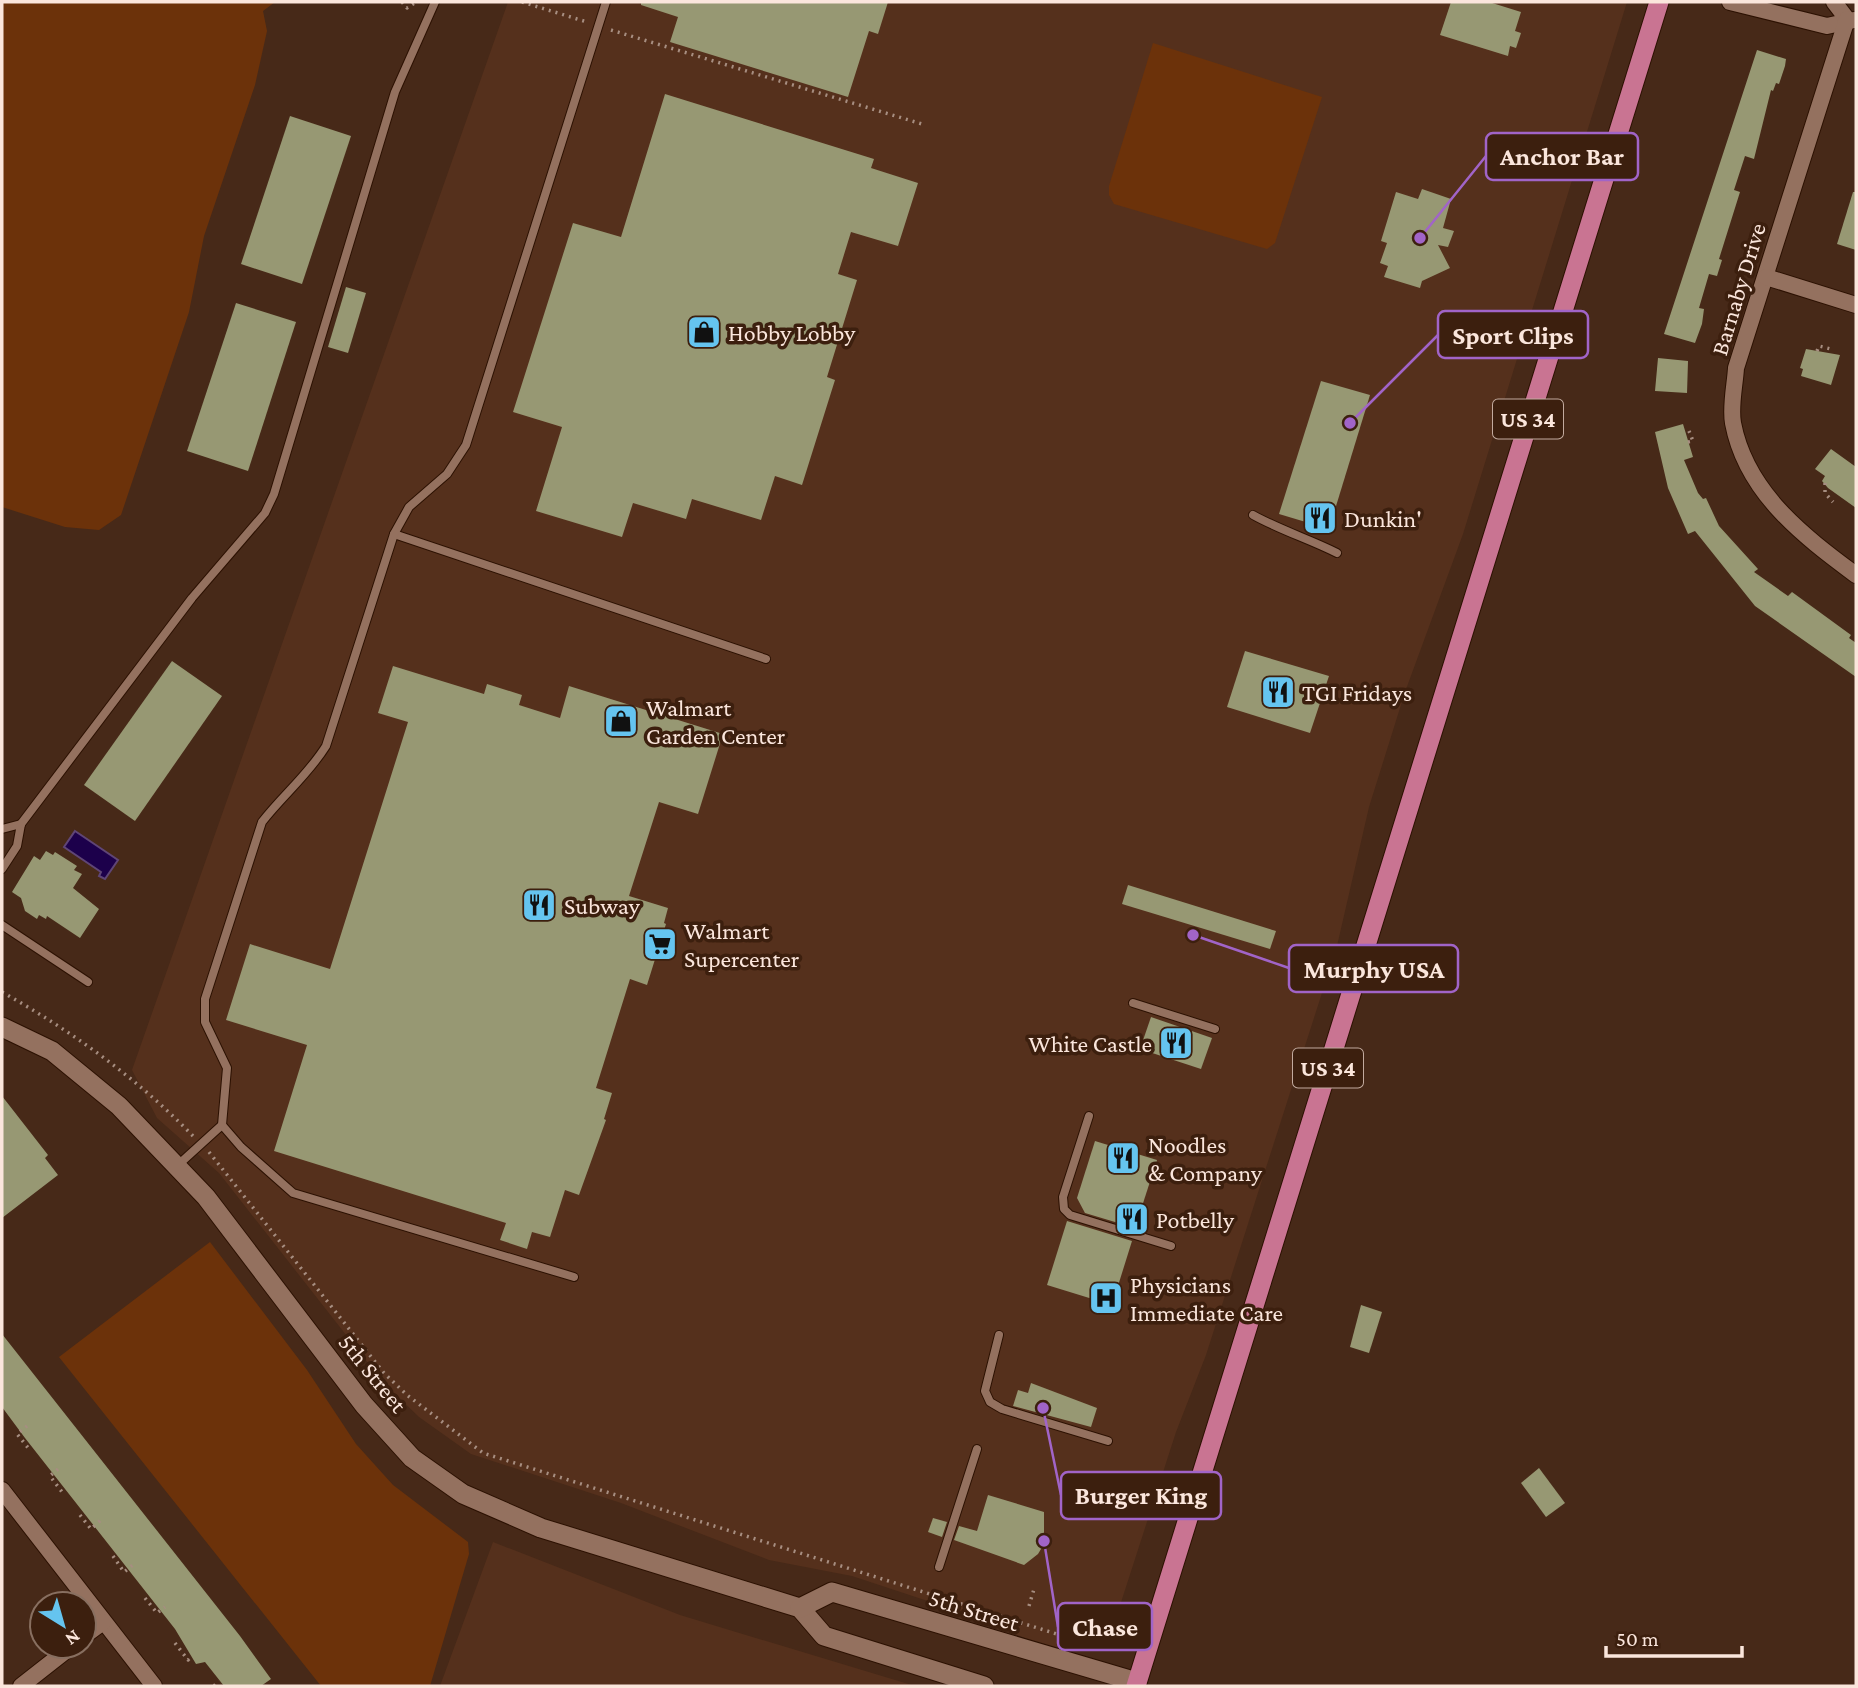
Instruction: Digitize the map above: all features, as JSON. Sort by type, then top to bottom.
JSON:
[{"type":"main road","name":"US 34","points":[[1136,1684],[1658,2]]},
{"type":"street","points":[[1730,2],[1827,26],[1852,20]]},
{"type":"street","points":[[1834,2],[1852,20]]},
{"type":"street","name":"Barnaby Drive","points":[[1852,20],[1735,368],[1732,421],[1750,474],[1783,516],[1856,575]]},
{"type":"street","points":[[1766,277],[1856,305]]},
{"type":"street","name":"5th Street","points":[[2,1027],[51,1051],[119,1107],[206,1198],[364,1405],[412,1458],[463,1494],[541,1528],[800,1608],[832,1592],[1136,1684]]},
{"type":"street","points":[[2,1490],[154,1686]]},
{"type":"street","points":[[800,1608],[824,1636],[984,1686]]},
{"type":"street","points":[[98,1626],[103,1622]]},
{"type":"street","points":[[21,1686],[54,1660]]},
{"type":"lane","points":[[2,869],[17,846],[21,824],[192,598],[265,513],[274,494],[395,92],[435,2]]},
{"type":"lane","points":[[177,1167],[222,1125],[227,1068],[205,1022],[205,999],[262,822],[280,799],[310,772],[326,746],[394,534],[409,507],[447,474],[466,445],[606,2]]},
{"type":"lane","points":[[1253,515],[1271,525],[1310,538],[1336,553]]},
{"type":"lane","points":[[394,534],[766,659]]},
{"type":"lane","points":[[2,829],[21,824]]},
{"type":"lane","points":[[2,925],[88,982]]},
{"type":"lane","points":[[1133,1003],[1214,1029]]},
{"type":"lane","points":[[1089,1115],[1063,1197],[1064,1209],[1070,1215],[1171,1246]]},
{"type":"lane","points":[[222,1125],[241,1147],[266,1166],[293,1193],[574,1277]]},
{"type":"lane","points":[[999,1335],[985,1391],[990,1402],[1002,1409],[1108,1441]]},
{"type":"lane","points":[[939,1567],[977,1448]]},
{"type":"path","points":[[403,3],[407,8],[416,2]]},
{"type":"path","points":[[523,2],[922,124]]},
{"type":"path","points":[[1817,351],[1819,345],[1831,349]]},
{"type":"path","points":[[1688,442],[1693,441],[1689,432]]},
{"type":"path","points":[[1825,483],[1825,493],[1833,502]]},
{"type":"path","points":[[2,992],[90,1046],[185,1127]]},
{"type":"path","points":[[218,1162],[384,1373],[407,1395],[483,1453],[1082,1642],[1101,1632]]},
{"type":"path","points":[[27,1426],[17,1434],[29,1449]]},
{"type":"path","points":[[58,1469],[50,1476],[62,1492]]},
{"type":"path","points":[[80,1515],[91,1529],[103,1518]]},
{"type":"path","points":[[113,1556],[124,1572],[133,1565]]},
{"type":"path","points":[[1028,1606],[1034,1590]]},
{"type":"path","points":[[145,1598],[157,1613],[165,1607]]},
{"type":"path","points":[[175,1643],[188,1660],[191,1657]]},
{"type":"path","points":[[214,1686],[219,1681]]},
{"type":"shaded area","points":[[2,2],[275,2],[263,11],[267,31],[255,85],[204,236],[189,312],[121,515],[99,530],[65,527],[2,507]]},
{"type":"shaded area","points":[[508,2],[1627,2],[1463,534],[1405,692],[1369,807],[1337,946],[1206,1355],[1176,1432],[1114,1624],[1091,1646],[1070,1650],[1050,1648],[952,1609],[852,1576],[769,1560],[621,1503],[471,1454],[419,1417],[383,1382],[219,1173],[157,1118],[132,1070]]},
{"type":"shaded area","points":[[1153,43],[1322,97],[1275,243],[1267,249],[1114,204],[1109,195],[1109,186]]},
{"type":"shaded area","points":[[75,831],[118,860],[105,879],[99,876],[101,872],[64,847]]},
{"type":"shaded area","points":[[210,1242],[307,1370],[356,1444],[393,1485],[468,1542],[469,1554],[430,1686],[321,1686],[59,1357]]},
{"type":"shaded area","points":[[493,1542],[680,1615],[915,1686],[440,1686]]},
{"type":"building","points":[[641,2],[888,2],[878,34],[869,31],[848,97],[670,42],[678,17],[641,5]]},
{"type":"building","points":[[1451,2],[1489,2],[1521,12],[1515,31],[1521,33],[1516,48],[1510,46],[1508,56],[1440,35]]},
{"type":"building","points":[[1757,50],[1786,59],[1785,66],[1779,84],[1776,83],[1773,91],[1771,90],[1754,159],[1745,156],[1734,190],[1740,192],[1719,259],[1722,260],[1717,276],[1709,274],[1699,308],[1704,309],[1695,343],[1664,334]]},
{"type":"building","points":[[665,94],[874,159],[871,168],[918,183],[898,246],[851,232],[838,274],[857,280],[827,377],[835,380],[802,485],[775,476],[761,520],[692,499],[686,519],[633,503],[622,537],[536,511],[562,427],[513,412],[573,223],[621,237]]},
{"type":"building","points":[[290,116],[351,136],[302,284],[241,264]]},
{"type":"building","points":[[1422,189],[1451,199],[1443,228],[1454,231],[1448,247],[1438,245],[1450,268],[1422,281],[1420,288],[1384,277],[1388,266],[1380,263],[1387,243],[1381,241],[1396,192],[1418,199]]},
{"type":"building","points":[[1853,192],[1856,192],[1856,250],[1837,244]]},
{"type":"building","points":[[346,287],[366,293],[348,353],[328,347]]},
{"type":"building","points":[[236,303],[296,322],[248,471],[187,451]]},
{"type":"building","points":[[1806,349],[1840,355],[1831,385],[1801,376],[1803,369],[1800,368]]},
{"type":"building","points":[[1658,358],[1688,361],[1687,393],[1655,391]]},
{"type":"building","points":[[1321,381],[1370,395],[1329,529],[1279,514]]},
{"type":"building","points":[[1683,424],[1693,457],[1684,460],[1698,493],[1703,499],[1706,498],[1719,526],[1758,569],[1754,572],[1788,596],[1792,592],[1851,635],[1849,638],[1856,643],[1856,677],[1755,606],[1695,531],[1688,534],[1668,488],[1655,432]]},
{"type":"building","points":[[1831,449],[1856,467],[1856,508],[1828,488],[1822,481],[1825,476],[1815,469]]},
{"type":"building","name":"TGI Fridays","points":[[1245,651],[1329,676],[1310,733],[1227,707]]},
{"type":"building","points":[[172,661],[222,696],[135,821],[84,785]]},
{"type":"building","points":[[393,666],[484,694],[487,684],[522,695],[519,705],[560,718],[569,686],[723,734],[698,814],[659,802],[629,896],[668,908],[664,923],[666,924],[647,985],[630,979],[596,1088],[612,1093],[604,1119],[606,1120],[579,1195],[565,1190],[550,1237],[532,1232],[527,1249],[500,1240],[506,1223],[274,1151],[307,1045],[226,1020],[250,944],[330,969],[408,722],[378,713]]},
{"type":"building","points":[[46,851],[53,855],[55,852],[77,866],[74,870],[82,874],[73,888],[99,909],[80,938],[47,916],[46,919],[39,915],[37,919],[25,911],[21,898],[12,892],[34,856],[40,860]]},
{"type":"building","points":[[1128,885],[1276,931],[1270,949],[1122,904]]},
{"type":"building","points":[[1151,1017],[1212,1038],[1201,1069],[1140,1049]]},
{"type":"building","points":[[2,1096],[48,1155],[45,1158],[58,1175],[2,1218]]},
{"type":"building","points":[[1095,1141],[1157,1160],[1135,1228],[1085,1213],[1077,1198]]},
{"type":"building","points":[[1067,1221],[1132,1241],[1112,1305],[1047,1285]]},
{"type":"building","points":[[1361,1305],[1382,1312],[1369,1353],[1350,1347]]},
{"type":"building","points":[[2,1334],[271,1679],[261,1686],[224,1686],[205,1662],[196,1664],[175,1629],[2,1407]]},
{"type":"building","points":[[1031,1383],[1097,1408],[1091,1427],[1013,1406],[1018,1390],[1028,1393]]},
{"type":"building","points":[[1539,1468],[1565,1503],[1546,1517],[1521,1483]]},
{"type":"building","points":[[988,1495],[1044,1512],[1044,1544],[1038,1554],[1024,1565],[954,1540],[959,1526],[977,1531]]},
{"type":"building","points":[[933,1518],[947,1522],[942,1537],[928,1532]]},
{"type":"place","name":"Anchor Bar","points":[[1420,238]]},
{"type":"place","name":"Hobby Lobby","points":[[704,332]]},
{"type":"place","name":"Sport Clips","points":[[1350,423]]},
{"type":"place","name":"Dunkin'","points":[[1320,518]]},
{"type":"place","name":"TGI Fridays","points":[[1278,692]]},
{"type":"place","name":"Walmart Garden Center","points":[[621,721]]},
{"type":"place","name":"Subway","points":[[539,905]]},
{"type":"place","name":"Murphy USA","points":[[1193,935]]},
{"type":"place","name":"Walmart Supercenter","points":[[660,944]]},
{"type":"place","name":"White Castle","points":[[1176,1043]]},
{"type":"place","name":"Noodles & Company","points":[[1123,1158]]},
{"type":"place","name":"Potbelly","points":[[1132,1219]]},
{"type":"place","name":"Physicians Immediate Care","points":[[1106,1298]]},
{"type":"place","name":"Burger King","points":[[1043,1408]]},
{"type":"place","name":"Chase","points":[[1044,1541]]}]
